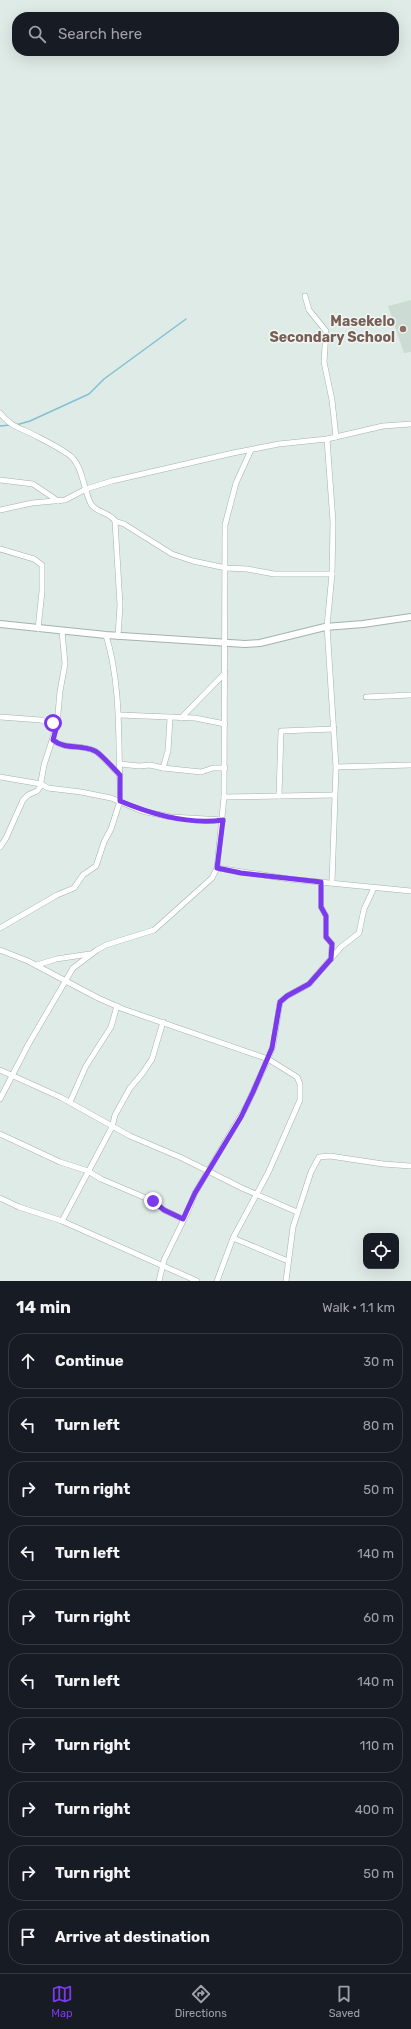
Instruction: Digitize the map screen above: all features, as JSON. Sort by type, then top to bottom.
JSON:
[{"type":"street","points":[[305,296],[309,310],[327,332],[324,362],[332,400],[336,437]]},
{"type":"street","points":[[0,413],[12,425],[37,436],[72,457],[90,502],[94,508],[179,557],[226,568],[247,569],[274,574],[332,574]]},
{"type":"street","points":[[0,510],[32,503],[69,499],[86,489],[154,471],[279,444],[327,439],[383,426],[411,424]]},
{"type":"street","points":[[327,439],[332,511],[332,574],[327,626],[330,696],[336,766],[332,882]]},
{"type":"street","points":[[0,1099],[73,968],[92,953],[106,945],[154,930],[212,878],[217,868],[223,820],[225,768],[224,644],[226,519],[238,477],[251,450]]},
{"type":"street","points":[[0,480],[33,484],[58,501]]},
{"type":"street","points":[[115,521],[120,605],[118,636]]},
{"type":"street","points":[[0,549],[34,559],[42,565],[42,591],[38,629]]},
{"type":"street","points":[[0,624],[38,629],[224,644],[260,642],[327,626],[363,624],[411,617]]},
{"type":"street","points":[[0,847],[6,838],[23,800],[28,795],[37,791],[41,784],[44,765],[57,725],[60,692],[65,664],[62,631]]},
{"type":"street","points":[[0,928],[59,894],[74,888],[83,875],[96,866],[104,842],[111,828],[120,801],[119,715],[118,689],[114,660],[106,635]]},
{"type":"street","points":[[180,718],[225,672]]},
{"type":"street","points":[[366,697],[411,696]]},
{"type":"street","points":[[119,715],[208,719],[225,724]]},
{"type":"street","points":[[0,717],[41,720],[57,725]]},
{"type":"street","points":[[163,768],[168,751],[170,718]]},
{"type":"street","points":[[279,796],[281,731],[334,729]]},
{"type":"street","points":[[53,740],[59,745],[83,747],[96,751],[120,775]]},
{"type":"street","points":[[120,764],[140,766],[153,765],[163,768],[201,772],[213,768],[225,768]]},
{"type":"street","points":[[336,766],[411,764]]},
{"type":"street","points":[[0,777],[41,784],[48,788],[81,792],[120,801],[142,811],[171,818],[223,820]]},
{"type":"street","points":[[224,797],[334,795]]},
{"type":"street","points":[[217,868],[241,873],[411,891]]},
{"type":"street","points":[[321,882],[321,907],[326,916],[326,937],[332,944],[331,959]]},
{"type":"street","points":[[159,1281],[162,1265],[195,1193],[246,1107],[268,1058],[273,1046],[280,1002],[287,996],[309,984],[340,947],[360,930],[364,909],[374,888]]},
{"type":"street","points":[[0,950],[37,965],[117,1006],[268,1058],[297,1077],[300,1084],[301,1094],[282,1144],[233,1238],[217,1281]]},
{"type":"street","points":[[37,965],[56,959],[92,953]]},
{"type":"street","points":[[70,1102],[86,1066],[111,1027],[117,1006]]},
{"type":"street","points":[[62,1221],[112,1127],[115,1115],[130,1088],[152,1059],[163,1022]]},
{"type":"street","points":[[0,1070],[70,1102],[112,1127],[209,1170],[256,1194],[297,1212]]},
{"type":"street","points":[[0,1134],[60,1162],[88,1171],[101,1179],[153,1201],[164,1210],[183,1219]]},
{"type":"street","points":[[286,1281],[297,1212],[315,1163],[323,1155],[383,1164],[411,1166]]},
{"type":"street","points":[[0,1198],[19,1207],[62,1221],[196,1281]]},
{"type":"street","points":[[233,1238],[288,1261]]},
{"type":"shaded area","name":"Masekelo Secondary School","points":[[411,300],[411,352],[404,353],[388,306]]},
{"type":"waterway","points":[[16,425],[30,421],[89,394],[104,379],[186,319]]},
{"type":"waterway","points":[[0,426],[10,425]]},
{"type":"place","name":"Masekelo Secondary School","points":[[403,329]]},
{"type":"route","points":[[53,723],[57,725],[53,740],[58,744],[94,750],[98,752],[102,758],[120,775],[120,801],[142,811],[171,818],[191,820],[223,820],[217,868],[241,873],[321,882],[321,907],[327,920],[326,937],[332,944],[331,959],[309,984],[287,996],[280,1002],[272,1048],[253,1092],[241,1117],[235,1124],[195,1193],[183,1219],[164,1210],[153,1201]]}]
